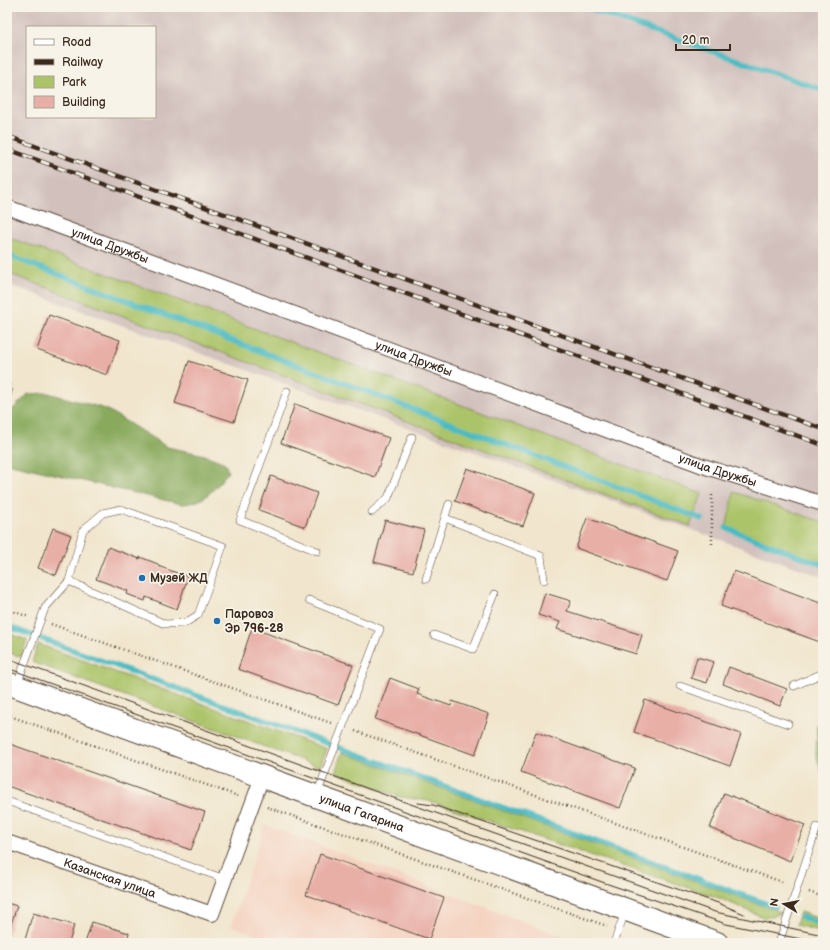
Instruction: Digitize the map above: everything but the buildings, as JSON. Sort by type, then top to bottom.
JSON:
[{"type":"main road","name":"улица Гагарина","points":[[12,684],[717,943]]},
{"type":"street","name":"улица Дружбы","points":[[7,208],[696,463],[823,504]]},
{"type":"street","points":[[225,879],[262,777]]},
{"type":"street","name":"Казанская улица","points":[[7,842],[212,914],[225,879]]},
{"type":"lane","points":[[287,391],[240,520],[317,551]]},
{"type":"lane","points":[[372,512],[388,498],[412,437]]},
{"type":"lane","points":[[426,578],[449,504]]},
{"type":"lane","points":[[12,684],[45,608],[69,580],[83,530],[104,513],[122,509],[223,546],[198,615],[185,624],[165,624],[69,580]]},
{"type":"lane","points":[[445,518],[541,556],[544,580]]},
{"type":"lane","points":[[434,635],[473,649],[494,594]]},
{"type":"lane","points":[[309,600],[380,629],[316,796]]},
{"type":"lane","points":[[794,686],[823,674]]},
{"type":"lane","points":[[680,686],[788,724]]},
{"type":"lane","points":[[7,801],[225,879]]},
{"type":"lane","points":[[779,943],[796,887],[817,827]]},
{"type":"lane","points":[[614,943],[626,910]]},
{"type":"path","points":[[712,492],[712,544]]},
{"type":"path","points":[[7,609],[823,897]]},
{"type":"path","points":[[7,715],[618,930]]},
{"type":"shaded area","points":[[7,7],[823,7],[823,577],[7,284]]},
{"type":"shaded area","points":[[265,825],[581,943],[279,943],[231,926]]},
{"type":"green space","points":[[7,237],[702,494],[690,526],[7,273]]},
{"type":"green space","points":[[48,393],[106,409],[167,447],[205,455],[225,463],[228,472],[213,490],[203,498],[181,504],[7,463],[7,415],[28,394]]},
{"type":"green space","points":[[734,492],[823,522],[823,565],[726,528]]},
{"type":"green space","points":[[7,633],[27,640],[21,657],[7,652]]},
{"type":"green space","points":[[38,644],[327,749],[320,767],[32,662]]},
{"type":"green space","points":[[823,717],[823,777],[816,755],[817,723]]},
{"type":"green space","points":[[342,752],[783,913],[765,918],[719,898],[429,801],[400,797],[335,772]]},
{"type":"green space","points":[[800,912],[823,920],[823,932],[796,925]]},
{"type":"waterway","points":[[585,7],[823,90]]},
{"type":"waterway","points":[[7,255],[702,519]]},
{"type":"waterway","points":[[726,528],[823,565]]},
{"type":"waterway","points":[[7,626],[775,907]]},
{"type":"waterway","points":[[802,917],[823,925]]},
{"type":"tram line","points":[[7,658],[402,801],[715,912],[823,935]]},
{"type":"tram line","points":[[7,668],[602,882],[726,924],[821,943]]},
{"type":"tram line","points":[[418,803],[433,805],[718,903],[744,914]]},
{"type":"railway","points":[[7,136],[823,429]]},
{"type":"railway","points":[[7,149],[823,445]]},
{"type":"place","name":"Музей ЖД","points":[[142,578]]},
{"type":"place","name":"Паровоз Эр 796-28","points":[[217,621]]}]
